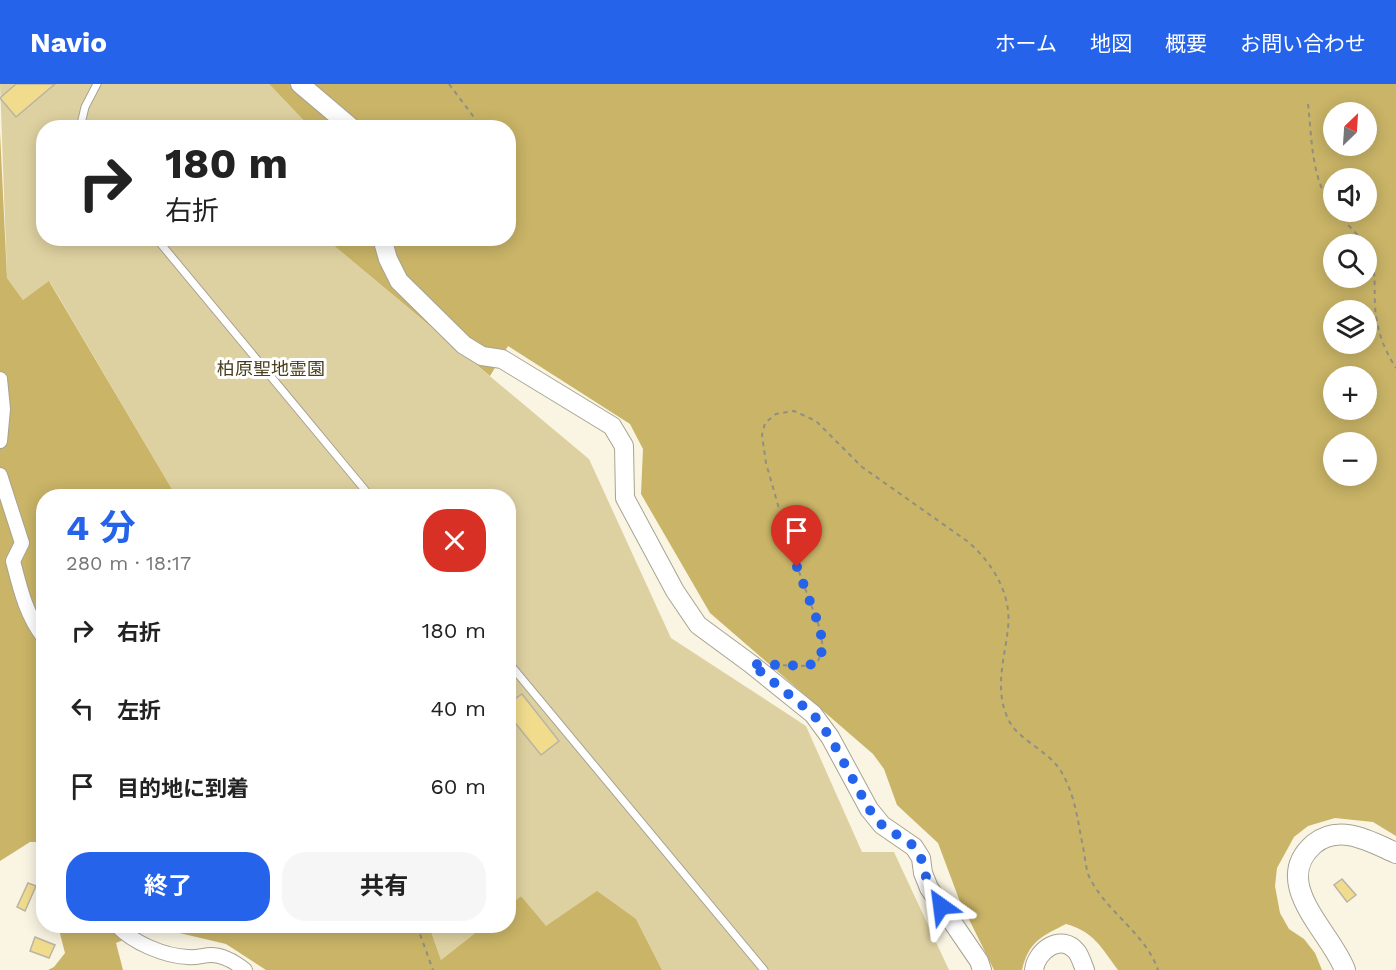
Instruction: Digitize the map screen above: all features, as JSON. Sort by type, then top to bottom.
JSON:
[{"type":"main road","points":[[1345,970],[1341,959],[1306,906],[1299,891],[1300,862],[1315,844],[1327,836],[1340,834],[1354,836],[1396,853]]},
{"type":"street","points":[[300,84],[343,120]]},
{"type":"street","points":[[384,246],[399,280],[464,345],[482,356],[502,359],[612,426],[624,446],[624,498],[675,591],[698,625],[813,714],[830,737],[869,809],[882,825],[914,846],[921,858],[929,888],[979,961],[982,970]]},
{"type":"street","points":[[0,379],[3,409],[0,441]]},
{"type":"street","points":[[0,475],[22,543],[13,561]]},
{"type":"street","points":[[0,552],[13,561],[22,595],[36,628]]},
{"type":"street","points":[[125,933],[164,953],[189,957],[213,955],[234,961],[245,970]]},
{"type":"street","points":[[1034,970],[1035,961],[1042,951],[1055,944],[1066,944],[1077,951],[1085,970]]},
{"type":"lane","points":[[82,120],[85,107],[97,84]]},
{"type":"lane","points":[[163,246],[364,489]]},
{"type":"lane","points":[[516,672],[764,970]]},
{"type":"path","points":[[449,84],[476,120]]},
{"type":"path","points":[[1308,104],[1318,177],[1323,191]]},
{"type":"path","points":[[1346,222],[1356,234]]},
{"type":"path","points":[[1376,288],[1378,328],[1388,356],[1396,368]]},
{"type":"path","points":[[751,664],[806,666],[818,662],[823,648],[820,628],[790,547],[766,463],[762,435],[765,423],[776,414],[794,411],[816,421],[862,466],[967,541],[983,554],[994,570],[1007,601],[1008,626],[1001,684],[1006,717],[1021,736],[1048,755],[1062,772],[1076,806],[1088,874],[1107,903],[1142,942],[1158,970]]},
{"type":"path","points":[[420,933],[433,970]]},
{"type":"green space","name":"柏原聖地霊園","points":[[0,84],[269,84],[303,120],[36,120],[36,246],[334,246],[589,459],[671,638],[806,726],[862,852],[894,852],[949,970],[662,970],[636,919],[545,926],[521,896],[516,900],[516,489],[172,489],[50,282],[23,300],[7,278]]},
{"type":"green space","points":[[431,933],[475,933],[441,960]]},
{"type":"shaded area","points":[[269,84],[1396,84],[1396,836],[1373,822],[1335,818],[1308,826],[1294,837],[1277,868],[1275,886],[1280,913],[1289,929],[1304,939],[1315,953],[1322,970],[1118,970],[1090,936],[1066,924],[1032,946],[1022,970],[994,970],[959,899],[938,843],[897,805],[884,769],[873,754],[710,613],[641,494],[643,449],[630,424],[508,346],[490,376],[334,246],[516,246],[516,120],[303,120]]},
{"type":"shaded area","points":[[0,132],[7,278],[23,300],[49,281],[172,489],[36,489],[36,842],[30,842],[0,861]]},
{"type":"shaded area","points":[[597,891],[636,919],[662,970],[266,970],[226,944],[179,933],[431,933],[441,960],[475,933],[516,933],[516,900],[521,896],[546,926]]},
{"type":"shaded area","points":[[60,933],[140,933],[116,943],[123,970],[48,970],[54,967],[65,953]]},
{"type":"building","points":[[16,84],[55,84],[16,117],[0,98]]},
{"type":"building","points":[[522,694],[559,741],[541,755],[516,724],[516,698]]},
{"type":"building","points":[[1342,879],[1356,895],[1347,902],[1334,885]]},
{"type":"building","points":[[28,883],[36,886],[25,911],[17,907]]},
{"type":"building","points":[[35,937],[55,945],[49,958],[30,951]]},
{"type":"route","points":[[797,567],[820,628],[823,648],[818,662],[806,666],[751,664],[813,714],[830,737],[869,809],[882,825],[914,846],[921,858],[923,873],[929,888],[941,906]]}]
